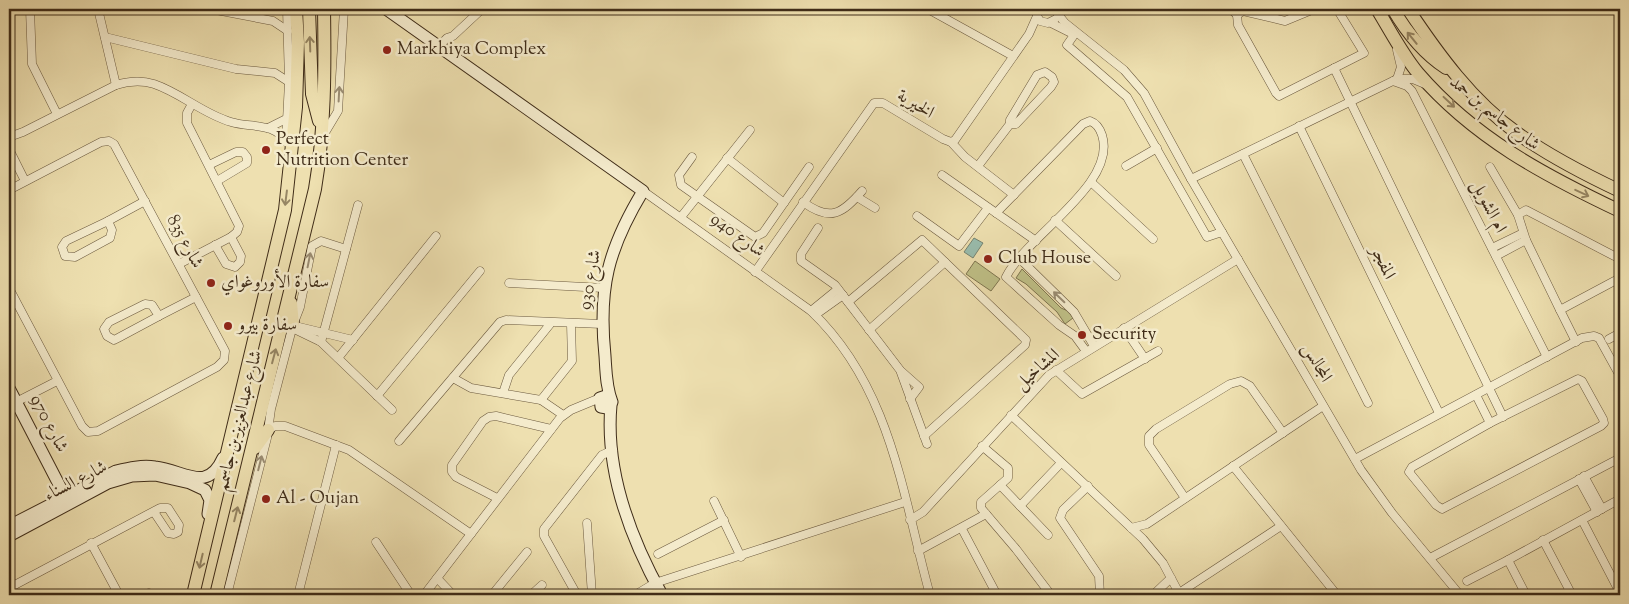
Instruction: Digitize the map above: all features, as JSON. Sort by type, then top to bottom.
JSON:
[{"type":"main road","name":"شارع عبدالعزيز بن جاسمم","points":[[193,595],[285,210],[296,99],[295,9]]},
{"type":"main road","points":[[295,9],[316,115],[322,132]]},
{"type":"main road","name":"شارع عبدالعزيز بن جاسمم","points":[[216,595],[315,189],[322,132],[324,9]]},
{"type":"main road","name":"شارع جاسم بن حمد","points":[[1377,9],[1407,58],[1431,87],[1468,121],[1514,157],[1556,181],[1620,211]]},
{"type":"main road","points":[[1393,9],[1407,31],[1426,53],[1457,75]]},
{"type":"main road","name":"شارع جاسم بن حمد","points":[[1408,9],[1457,75],[1486,107],[1515,132],[1576,170],[1620,191]]},
{"type":"main road","points":[[290,292],[292,327]]},
{"type":"main road","points":[[250,456],[268,430]]},
{"type":"main road","points":[[222,569],[228,591]]},
{"type":"street","points":[[30,9],[34,69],[58,114]]},
{"type":"street","points":[[98,9],[116,85]]},
{"type":"street","points":[[211,9],[273,21],[288,31]]},
{"type":"street","points":[[273,21],[295,9]]},
{"type":"street","name":"شارع عبدالعزيز بن جاسمم","points":[[289,175],[286,142],[290,82],[288,31],[295,9]]},
{"type":"street","name":"شارع عبدالعزيز بن جاسمم","points":[[322,132],[338,111],[344,9]]},
{"type":"street","name":"شارع 940","points":[[386,9],[681,217],[813,313],[846,353],[875,399],[894,458],[930,595]]},
{"type":"street","points":[[442,48],[482,9]]},
{"type":"street","points":[[928,9],[1013,56]]},
{"type":"street","points":[[1314,9],[1285,21],[1243,11],[1234,12],[1238,25],[1278,96],[1365,52],[1337,9]]},
{"type":"street","points":[[1418,9],[1419,25]]},
{"type":"street","points":[[1029,34],[1048,23],[1056,10]]},
{"type":"street","name":"المجالس","points":[[1056,10],[1065,23],[1133,79],[1148,100],[1191,179],[1355,459],[1375,490],[1460,595]]},
{"type":"street","points":[[1014,195],[955,148],[951,142],[958,138],[1029,34],[1037,12]]},
{"type":"street","name":"المجالس","points":[[1037,12],[1048,23],[1074,35],[1130,82],[1165,133]]},
{"type":"street","points":[[1074,35],[1067,46],[1124,92],[1207,237],[1222,232]]},
{"type":"street","points":[[1393,35],[1401,67],[1395,80]]},
{"type":"street","points":[[105,37],[236,69],[276,73],[290,82]]},
{"type":"street","points":[[276,73],[289,66]]},
{"type":"street","points":[[1334,68],[1503,417]]},
{"type":"street","points":[[978,166],[1010,124],[1010,120],[1037,75],[1044,72],[1052,77],[1053,85],[1016,124],[1010,124]]},
{"type":"street","points":[[1191,179],[1395,80],[1413,79],[1431,87]]},
{"type":"street","name":"ام الشويل","points":[[1395,80],[1408,86],[1412,91],[1547,357]]},
{"type":"street","points":[[9,136],[116,85],[133,81],[154,84],[231,122],[268,128],[279,133],[286,142]]},
{"type":"street","name":"الخيرية","points":[[755,272],[871,106],[877,102],[884,103],[951,142]]},
{"type":"street","points":[[178,264],[231,237],[237,232],[239,226],[187,123],[187,113],[192,104]]},
{"type":"street","points":[[268,128],[288,118]]},
{"type":"street","points":[[996,213],[1083,124],[1090,121],[1096,125],[1101,132],[1104,152],[1100,167],[1091,182],[1054,220],[1020,259],[1007,278],[1079,340],[1086,351]]},
{"type":"street","name":"المفجر","points":[[1299,126],[1439,413]]},
{"type":"street","points":[[681,217],[750,130]]},
{"type":"street","name":"شارع 835","points":[[9,190],[101,142],[110,141],[117,148],[225,351],[224,360],[217,367],[93,432],[84,430],[9,288]]},
{"type":"street","points":[[1126,166],[1156,148]]},
{"type":"street","points":[[9,149],[25,181]]},
{"type":"street","points":[[209,166],[236,152],[243,152],[247,158],[247,163],[243,167],[217,181]]},
{"type":"street","points":[[1243,154],[1368,403]]},
{"type":"street","points":[[692,157],[679,175],[679,180],[697,196],[755,237],[761,235],[809,168]]},
{"type":"street","points":[[727,158],[784,202]]},
{"type":"street","points":[[1490,167],[1518,215],[1524,236],[1576,342]]},
{"type":"street","points":[[942,175],[1036,241]]},
{"type":"street","points":[[1091,182],[1153,239]]},
{"type":"street","name":"شارع 930","points":[[644,191],[616,242],[604,288],[602,324],[607,382],[605,402],[626,513],[639,549],[662,595]]},
{"type":"street","points":[[803,202],[821,214],[828,214],[840,212],[859,194],[875,208]]},
{"type":"street","points":[[108,220],[112,230],[110,238],[75,257],[65,256],[62,247],[66,241],[145,201]]},
{"type":"street","points":[[321,342],[358,204]]},
{"type":"street","points":[[917,216],[959,246],[988,208]]},
{"type":"street","points":[[1518,215],[1522,210],[1526,210],[1620,259]]},
{"type":"street","points":[[1054,220],[1116,276]]},
{"type":"street","points":[[818,228],[800,258],[841,292],[900,370],[919,387],[910,399]]},
{"type":"street","points":[[338,358],[436,236]]},
{"type":"street","points":[[1494,252],[1524,236]]},
{"type":"street","points":[[215,245],[226,264],[235,266],[240,262],[240,256],[231,237]]},
{"type":"street","points":[[848,302],[919,240],[924,240],[1024,337],[1027,343],[924,436]]},
{"type":"street","name":"شارع عبدالعزيز بن جاسمم","points":[[228,591],[268,430],[271,409],[292,327],[300,308],[312,246],[321,241],[346,248]]},
{"type":"street","points":[[1020,259],[1078,317],[1094,346]]},
{"type":"street","name":"المشاخيل","points":[[910,520],[923,512],[982,446],[1056,370],[1238,259]]},
{"type":"street","points":[[869,330],[945,262]]},
{"type":"street","points":[[377,396],[480,271]]},
{"type":"street","points":[[1560,310],[1620,278]]},
{"type":"street","points":[[509,283],[604,288]]},
{"type":"street","points":[[813,313],[841,292]]},
{"type":"street","points":[[159,316],[152,305],[145,304],[109,322],[105,326],[105,333],[110,339],[114,340],[196,297]]},
{"type":"street","points":[[1067,330],[1076,325],[1078,317]]},
{"type":"street","points":[[399,441],[500,322],[506,320],[602,324]]},
{"type":"street","points":[[503,393],[509,375],[551,323]]},
{"type":"street","points":[[541,400],[572,361],[571,324]]},
{"type":"street","points":[[292,327],[324,332],[353,340]]},
{"type":"street","points":[[292,327],[321,342],[392,410]]},
{"type":"street","points":[[1124,328],[1145,359]]},
{"type":"street","points":[[1609,340],[1620,333]]},
{"type":"street","points":[[1355,459],[1439,413],[1590,336],[1599,338],[1620,376]]},
{"type":"street","points":[[1056,370],[1082,394],[1158,351]]},
{"type":"street","points":[[900,370],[927,444]]},
{"type":"street","points":[[453,378],[467,387],[541,400],[563,415]]},
{"type":"street","points":[[1578,379],[1584,384],[1604,423],[1444,508],[1438,508],[1410,474],[1410,469],[1503,417],[1578,379]]},
{"type":"street","points":[[16,402],[57,381]]},
{"type":"street","points":[[1185,498],[1149,445],[1149,436],[1156,429],[1230,384],[1241,381],[1250,386],[1283,433]]},
{"type":"street","name":"شارع 970","points":[[9,388],[67,500]]},
{"type":"street","points":[[1476,395],[1490,424]]},
{"type":"street","points":[[424,595],[497,498],[563,415],[576,408],[605,402]]},
{"type":"street","points":[[1131,528],[1142,526],[1152,521],[1323,406]]},
{"type":"street","points":[[271,409],[284,426]]},
{"type":"street","points":[[497,498],[456,477],[452,472],[452,465],[482,421],[488,417],[496,416],[551,429]]},
{"type":"street","points":[[1011,416],[1088,486],[1143,540],[1163,563],[1180,594],[1281,526]]},
{"type":"street","points":[[268,430],[275,426],[284,426],[349,450],[471,534]]},
{"type":"street","points":[[298,595],[336,445]]},
{"type":"street","points":[[982,446],[1010,470],[1008,478],[981,502],[981,508],[1051,595]]},
{"type":"street","name":"شارع السناء","points":[[181,476],[201,478],[214,474],[229,448]]},
{"type":"street","points":[[577,595],[544,536],[544,529],[602,455],[613,450]]},
{"type":"street","points":[[1430,558],[1620,458]]},
{"type":"street","points":[[1020,506],[1061,463]]},
{"type":"street","points":[[1233,466],[1337,595]]},
{"type":"street","name":"شارع السناء","points":[[9,536],[108,474],[132,468],[155,467],[181,476],[207,493],[210,504],[206,527],[208,534]]},
{"type":"street","points":[[1582,478],[1599,510]]},
{"type":"street","points":[[1000,485],[1048,535]]},
{"type":"street","points":[[1088,486],[1064,510],[1060,518],[1099,576],[1100,595]]},
{"type":"street","points":[[1467,581],[1620,499]]},
{"type":"street","name":"شارع السناء","points":[[9,526],[67,500]]},
{"type":"street","points":[[714,502],[741,557]]},
{"type":"street","points":[[635,595],[655,583],[741,557],[905,502]]},
{"type":"street","points":[[9,588],[91,543],[154,512]]},
{"type":"street","points":[[918,551],[962,529],[986,514]]},
{"type":"street","points":[[658,554],[724,520]]},
{"type":"street","points":[[1582,520],[1620,594]]},
{"type":"street","points":[[1143,540],[1146,530],[1152,521]]},
{"type":"street","points":[[587,523],[592,595]]},
{"type":"street","points":[[962,529],[997,595]]},
{"type":"street","points":[[1543,540],[1572,595]]},
{"type":"street","points":[[376,542],[411,595]]},
{"type":"street","points":[[91,543],[119,595]]},
{"type":"street","points":[[492,595],[527,552]]},
{"type":"street","points":[[1508,560],[1526,595]]},
{"type":"street","points":[[437,578],[453,595]]},
{"type":"street","points":[[1153,595],[1171,578]]},
{"type":"street","points":[[531,595],[542,585]]},
{"type":"street","points":[[143,595],[148,593],[153,595]]},
{"type":"green space","points":[[975,261],[1000,279],[991,291],[966,274]]},
{"type":"green space","points":[[1022,269],[1061,308],[1068,311],[1073,318],[1065,324],[1057,312],[1026,284],[1016,278]]},
{"type":"shaded area","points":[[974,238],[983,243],[973,258],[964,252]]},
{"type":"place","name":"Markhiya Complex","points":[[387,50]]},
{"type":"place","name":"Perfect Nutrition Center","points":[[266,150]]},
{"type":"place","name":"Club House","points":[[988,259]]},
{"type":"place","name":"سفارة الأوروغواي","points":[[211,283]]},
{"type":"place","name":"سفارة بيرو","points":[[228,326]]},
{"type":"place","name":"Security","points":[[1082,335]]},
{"type":"place","name":"Al - Oujan","points":[[266,499]]}]
